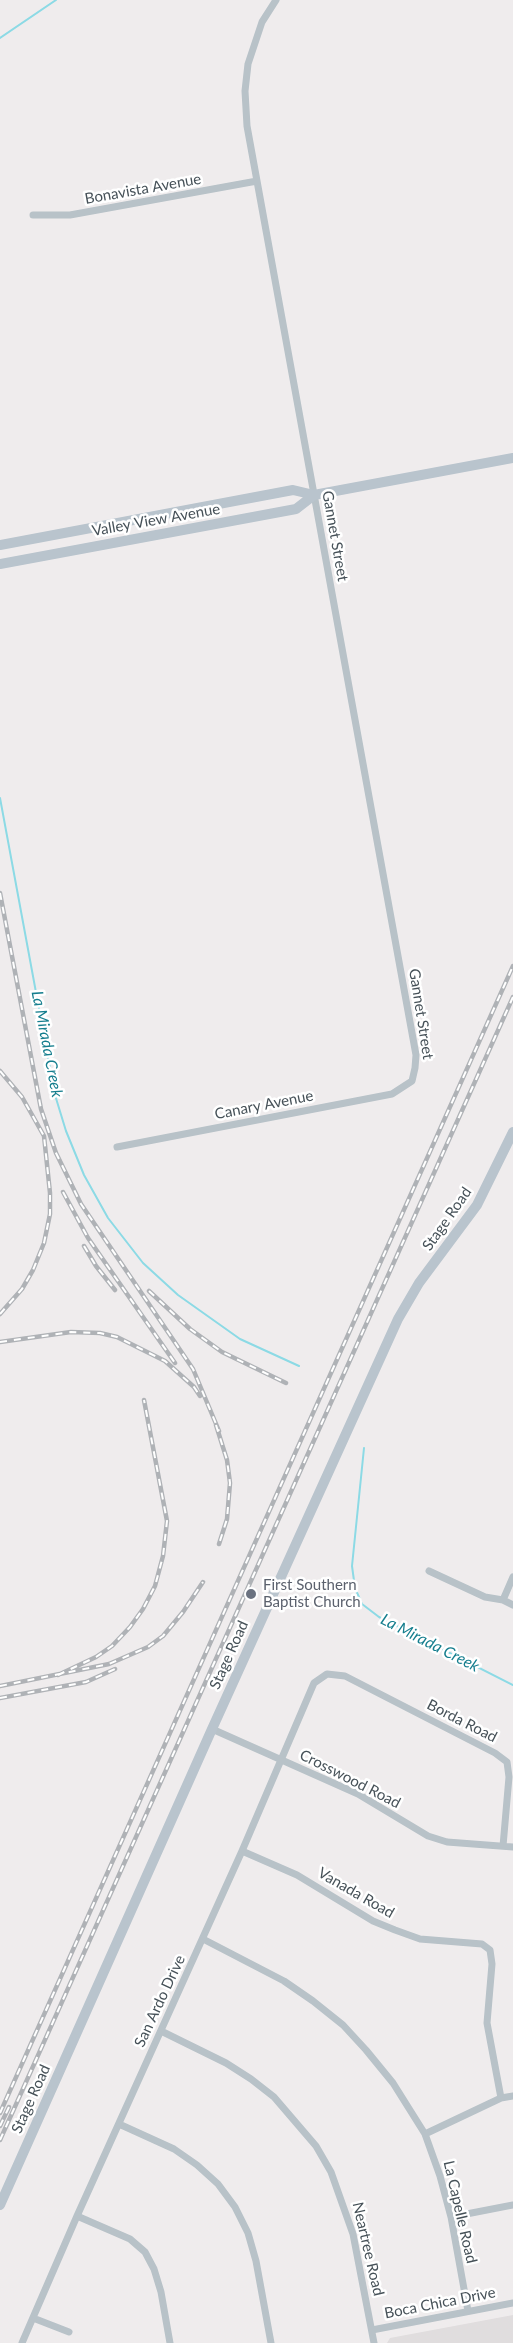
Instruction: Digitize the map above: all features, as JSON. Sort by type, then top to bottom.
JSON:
[{"type":"main road","name":"Valley View Avenue","points":[[0,545],[292,490],[314,495],[513,458]]},
{"type":"main road","name":"Valley View Avenue","points":[[0,564],[296,509],[314,495]]},
{"type":"main road","name":"Stage Road","points":[[0,2205],[398,1319],[419,1283],[477,1205],[513,1132]]},
{"type":"street","name":"Gannet Street","points":[[276,0],[262,22],[248,64],[246,117],[416,1055],[412,1081]]},
{"type":"street","name":"Bonavista Avenue","points":[[33,214],[70,215],[257,181]]},
{"type":"street","name":"Canary Avenue","points":[[117,1147],[392,1094],[412,1081]]},
{"type":"street","points":[[429,1571],[485,1597],[503,1600],[513,1605]]},
{"type":"street","points":[[503,1600],[513,1576]]},
{"type":"street","name":"San Ardo Drive","points":[[22,2343],[242,1851],[314,1683],[327,1674]]},
{"type":"street","name":"Borda Road","points":[[327,1674],[345,1676],[495,1753],[507,1762],[509,1777],[503,1846]]},
{"type":"street","name":"Crosswood Road","points":[[212,1729],[358,1794],[428,1836],[447,1842],[513,1847]]},
{"type":"street","name":"Vanada Road","points":[[242,1851],[297,1875],[373,1920],[395,1930],[420,1939],[482,1944],[490,1950],[492,1964],[487,2023],[501,2098]]},
{"type":"street","name":"La Capelle Road","points":[[203,1939],[284,1981],[343,2025],[393,2083],[425,2134],[440,2176],[451,2217],[468,2311]]},
{"type":"street","name":"Neartree Road","points":[[161,2031],[226,2063],[251,2079],[274,2097],[316,2146],[331,2172],[344,2203],[353,2234],[374,2343]]},
{"type":"street","points":[[425,2134],[501,2098],[513,2096]]},
{"type":"street","points":[[119,2124],[174,2149],[197,2165],[218,2184],[235,2207],[248,2233],[256,2261],[271,2343]]},
{"type":"street","points":[[451,2217],[513,2205]]},
{"type":"street","points":[[77,2216],[129,2239],[145,2252],[154,2269],[161,2292],[170,2343]]},
{"type":"street","name":"Boca Chica Drive","points":[[372,2330],[513,2302]]},
{"type":"street","points":[[33,2318],[69,2332]]},
{"type":"shaded area","points":[[513,2315],[513,2343],[387,2343],[390,2338]]},
{"type":"waterway","points":[[0,38],[56,0]]},
{"type":"waterway","name":"La Mirada Creek","points":[[0,798],[55,1095],[66,1131],[84,1175],[108,1218],[143,1263],[178,1295],[240,1339],[299,1366]]},
{"type":"waterway","name":"La Mirada Creek","points":[[364,1448],[352,1566],[355,1588],[362,1604],[379,1617],[513,1685]]},
{"type":"railway","points":[[0,893],[41,1109],[56,1153],[81,1204],[193,1369],[219,1431]]},
{"type":"railway","points":[[0,2113],[513,966]]},
{"type":"railway","points":[[0,2140],[513,997]]},
{"type":"railway","points":[[0,1071],[22,1097],[44,1136]]},
{"type":"railway","points":[[0,1314],[22,1289],[44,1243],[50,1214],[44,1136]]},
{"type":"railway","points":[[63,1192],[88,1238],[175,1363]]},
{"type":"railway","points":[[84,1246],[115,1290]]},
{"type":"railway","points":[[149,1291],[190,1329],[222,1352],[286,1383]]},
{"type":"railway","points":[[0,1342],[71,1332],[100,1333],[117,1337],[165,1361],[194,1387],[200,1396]]},
{"type":"railway","points":[[58,1675],[96,1657],[112,1646],[143,1609],[155,1586],[163,1556],[167,1521],[144,1400]]},
{"type":"railway","points":[[216,1425],[227,1460],[230,1483],[227,1519],[219,1544]]},
{"type":"railway","points":[[0,1686],[109,1664],[148,1647],[163,1636],[203,1582]]},
{"type":"railway","points":[[0,1698],[86,1682],[115,1669]]},
{"type":"railway","points":[[0,2126],[9,2107]]},
{"type":"place","name":"First Southern Baptist Church","points":[[251,1594]]}]
